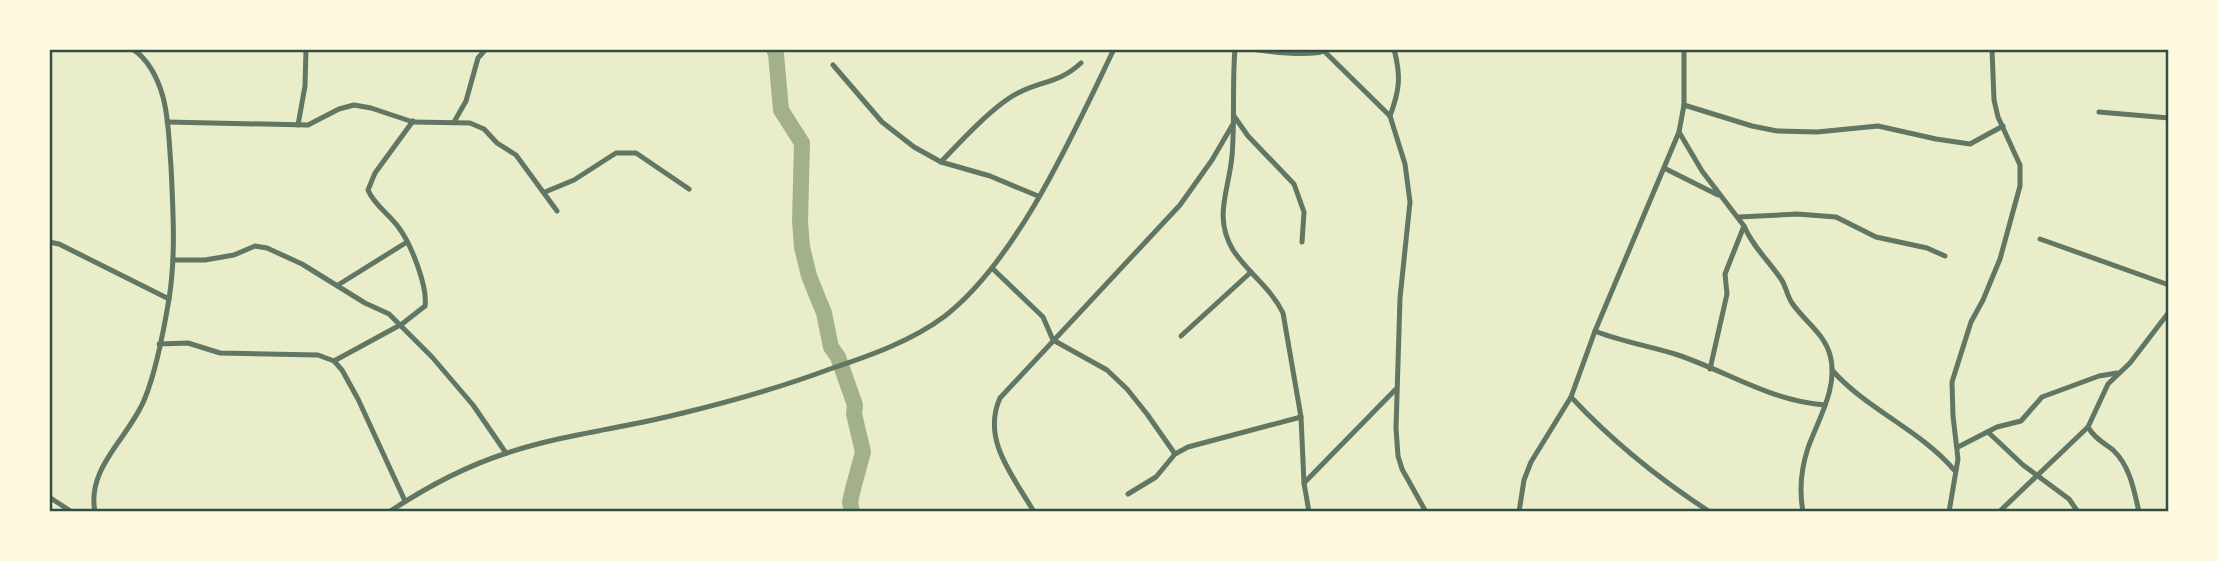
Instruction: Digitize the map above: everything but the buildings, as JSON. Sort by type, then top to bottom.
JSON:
[{"type":"street","points":[[93,512],[94,487],[101,469],[146,398],[169,299],[173,260],[172,197],[163,97],[149,65],[138,52],[131,49]]},
{"type":"street","points":[[298,124],[305,86],[306,49]]},
{"type":"street","points":[[454,122],[466,101],[475,65],[486,49]]},
{"type":"street","points":[[389,512],[453,475],[506,453],[572,435],[683,413],[805,378],[894,345],[945,316],[992,268],[1038,196],[1114,49]]},
{"type":"street","points":[[1235,49],[1232,158],[1223,200],[1224,229],[1233,250],[1277,299],[1283,313],[1301,417],[1304,483],[1309,512]]},
{"type":"street","points":[[1251,49],[1303,53],[1327,50],[1390,116],[1405,164],[1410,201],[1400,298],[1395,390],[1398,456],[1402,469],[1426,512]]},
{"type":"street","points":[[1390,116],[1398,95],[1400,72],[1394,49]]},
{"type":"street","points":[[1519,512],[1524,480],[1535,452],[1571,397],[1595,331],[1679,132],[1684,105],[1684,49]]},
{"type":"street","points":[[1949,512],[1958,447],[1953,416],[1952,382],[1956,362],[1970,322],[1993,279],[2020,186],[2020,165],[1998,117],[1994,100],[1992,49]]},
{"type":"street","points":[[941,162],[990,114],[1016,94],[1060,79],[1081,63]]},
{"type":"street","points":[[833,65],[882,121],[914,146],[941,162],[990,176],[1038,196]]},
{"type":"street","points":[[1684,105],[1776,131],[1817,132],[1878,125],[1970,144],[2003,126]]},
{"type":"street","points":[[167,122],[308,125],[339,108],[354,106],[371,108],[413,121],[470,123],[484,128],[498,143],[516,155],[557,211]]},
{"type":"street","points":[[2099,112],[2169,118]]},
{"type":"street","points":[[1232,113],[1248,136],[1294,184],[1304,212],[1302,242]]},
{"type":"street","points":[[334,361],[402,324],[420,312],[426,301],[414,258],[401,230],[369,194],[368,186],[413,121]]},
{"type":"street","points":[[1034,512],[1002,455],[993,426],[993,416],[1000,398],[1180,205],[1212,160],[1233,124]]},
{"type":"street","points":[[1679,132],[1702,171],[1739,217],[1758,251],[1781,279],[1792,303],[1815,329],[1831,356],[1832,370],[1825,405],[1804,466],[1801,483],[1803,512]]},
{"type":"street","points":[[545,192],[575,180],[616,153],[636,153],[689,189]]},
{"type":"street","points":[[1664,169],[1721,196]]},
{"type":"street","points":[[1739,217],[1836,216],[1876,237],[1927,248],[1945,256]]},
{"type":"street","points":[[1710,369],[1727,294],[1724,279],[1744,226]]},
{"type":"street","points":[[2040,239],[2169,285]]},
{"type":"street","points":[[49,242],[59,244],[169,299]]},
{"type":"street","points":[[338,285],[407,242]]},
{"type":"street","points":[[173,260],[205,260],[234,255],[255,246],[267,248],[302,264],[353,296],[389,313],[402,324],[473,405],[506,453]]},
{"type":"street","points":[[992,268],[1043,317],[1053,340],[1107,370],[1140,404],[1175,454]]},
{"type":"street","points":[[1181,337],[1251,272]]},
{"type":"street","points":[[1998,512],[2088,427],[2099,398],[2169,312]]},
{"type":"street","points":[[1595,331],[1680,356],[1791,401],[1825,405]]},
{"type":"street","points":[[159,344],[188,344],[220,354],[318,355],[334,361],[358,398],[405,501]]},
{"type":"street","points":[[1832,370],[1859,394],[1928,445],[1955,471]]},
{"type":"street","points":[[1958,447],[1988,432],[2021,421],[2042,397],[2099,376],[2117,373]]},
{"type":"street","points":[[1304,483],[1395,390]]},
{"type":"street","points":[[1571,397],[1627,451],[1710,512]]},
{"type":"street","points":[[1128,494],[1156,477],[1175,454],[1204,441],[1301,417]]},
{"type":"street","points":[[2088,427],[2124,464],[2140,512]]},
{"type":"street","points":[[1988,432],[2038,477],[2069,499],[2078,512]]},
{"type":"street","points":[[49,497],[72,512]]},
{"type":"waterway","points":[[774,49],[781,110],[802,143],[802,247],[809,276],[824,313],[831,347],[838,357],[855,405],[854,414],[863,452],[850,502],[852,512]]}]
